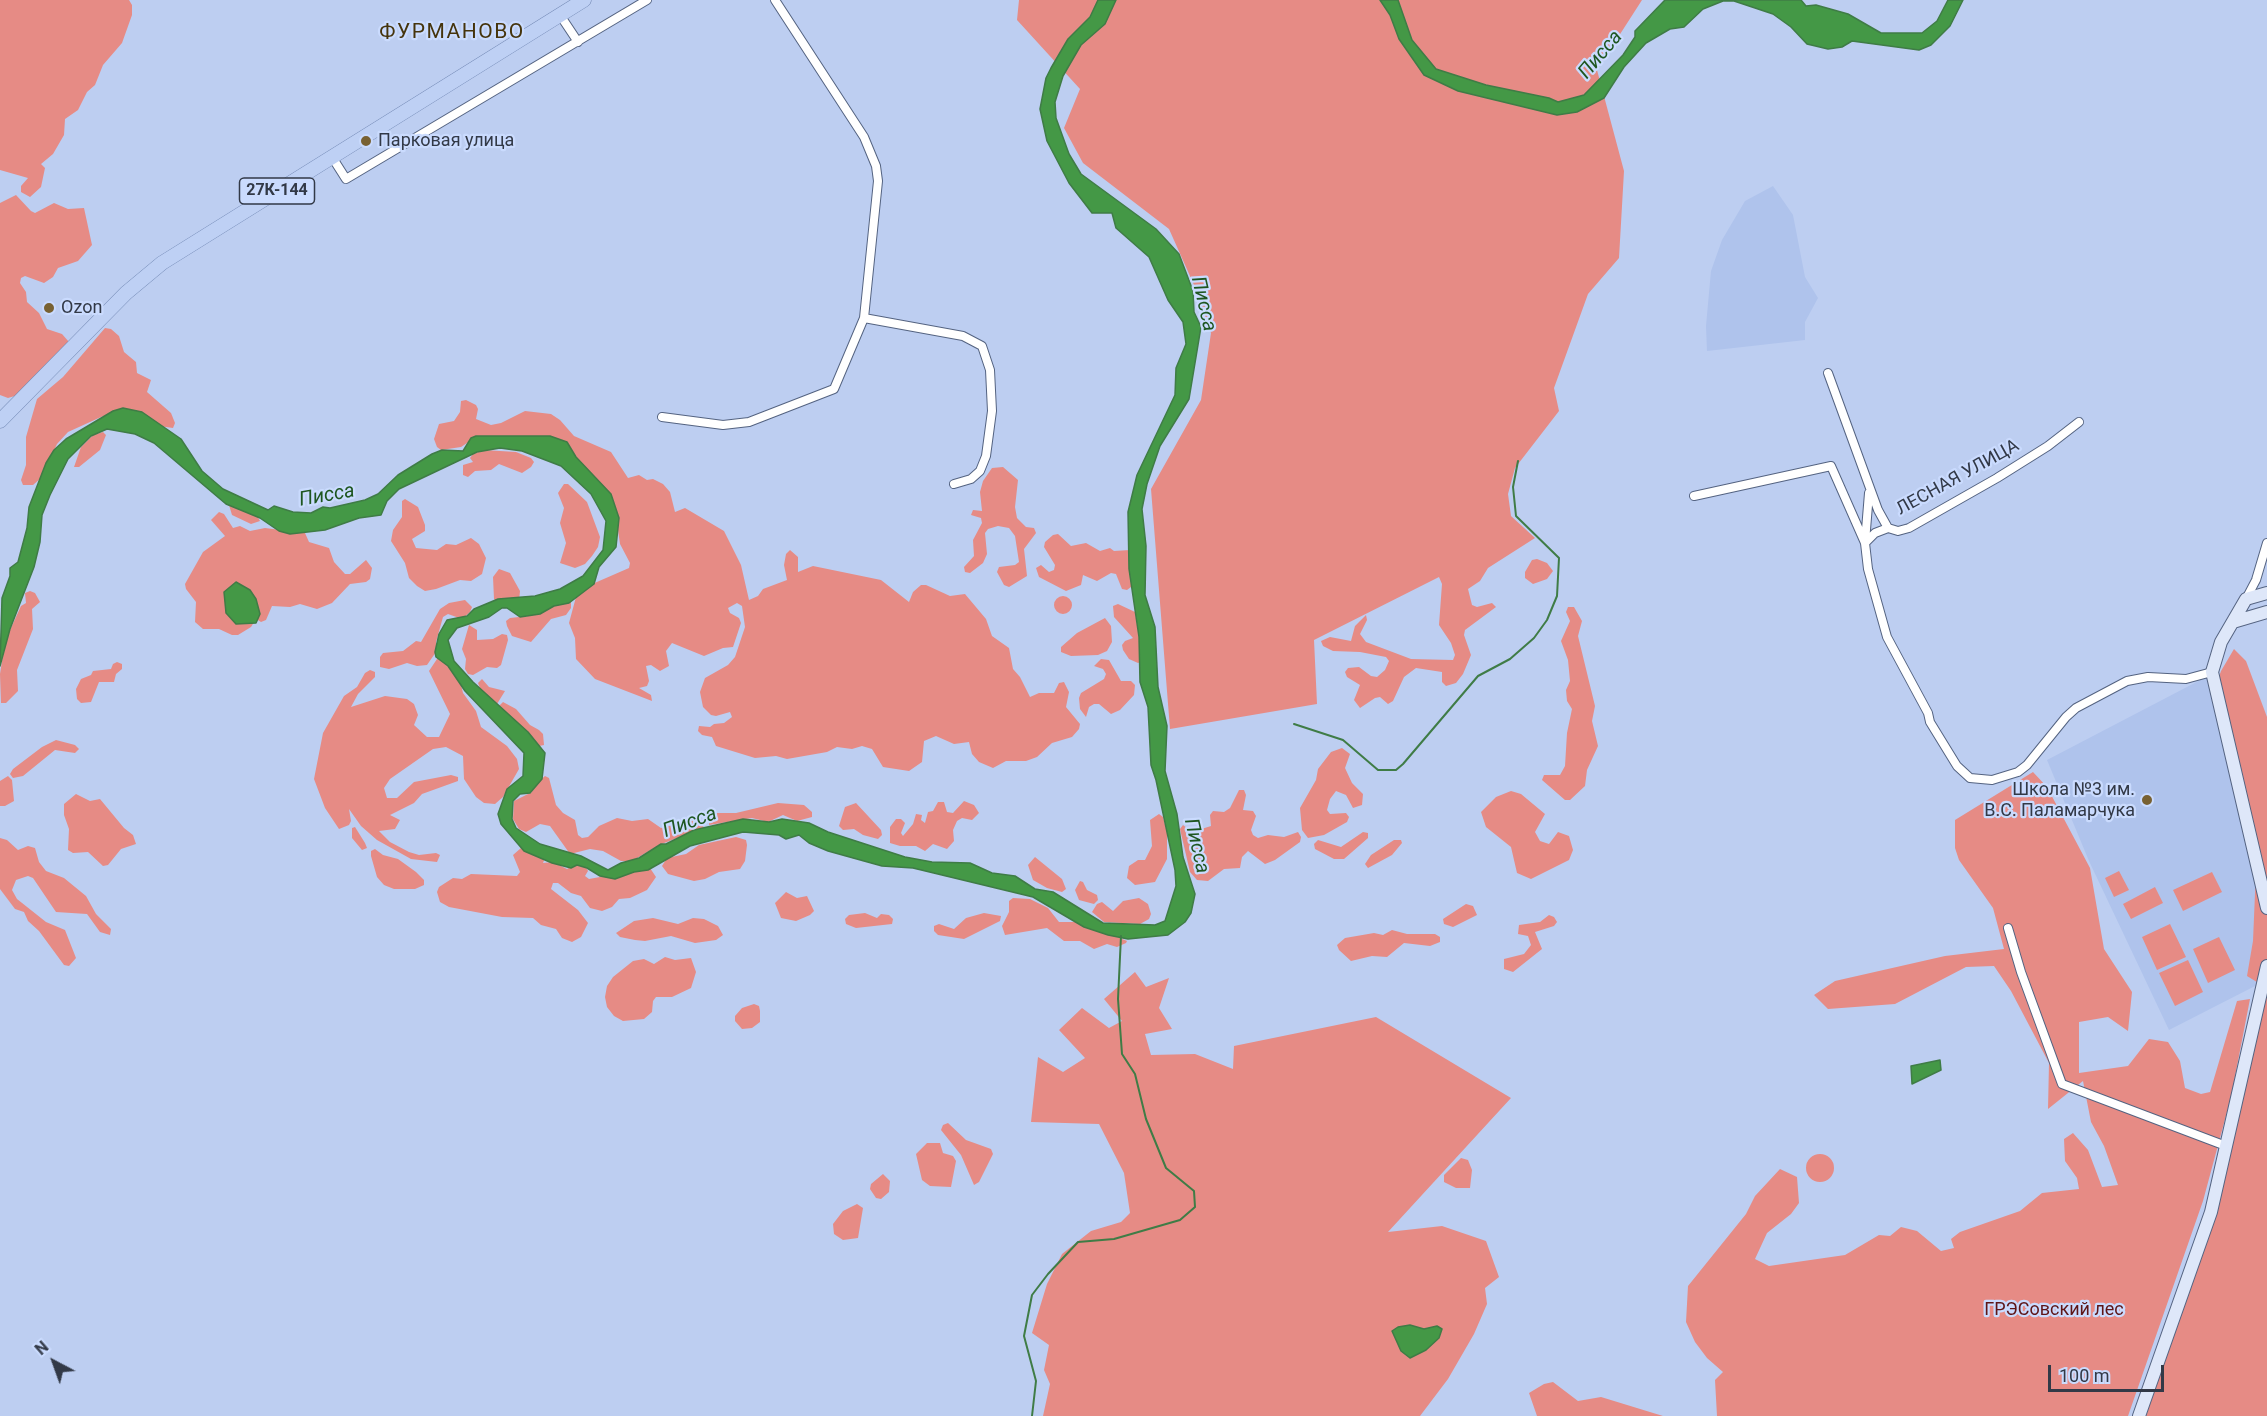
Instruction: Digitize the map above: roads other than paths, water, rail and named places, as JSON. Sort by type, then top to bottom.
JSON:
[{"type":"main road","name":"27К-144","points":[[0,421],[106,311],[145,277],[182,250],[584,0]]},
{"type":"main road","points":[[2267,593],[2246,599],[2215,654],[2212,672],[2267,908]]},
{"type":"main road","points":[[2233,622],[2267,612]]},
{"type":"main road","points":[[2139,1416],[2211,1212],[2267,966]]},
{"type":"street","points":[[332,157],[346,179],[647,0]]},
{"type":"street","points":[[662,417],[723,425],[749,423],[834,389],[864,318],[878,181],[876,166],[864,138],[775,0]]},
{"type":"street","points":[[560,15],[578,42]]},
{"type":"street","points":[[864,318],[963,336],[982,346],[990,370],[992,411],[986,456],[980,471],[971,479],[954,484]]},
{"type":"street","name":"ЛЕСНАЯ УЛИЦА","points":[[1828,373],[1870,488],[1888,528],[1898,531],[1909,528],[1997,478],[2048,446],[2079,422]]},
{"type":"street","points":[[1694,496],[1831,466],[1865,543],[1868,569],[1890,645],[1928,713],[1930,723],[1957,766],[1970,778],[1981,781],[2008,776],[2027,765],[2066,717],[2107,690],[2138,678],[2178,680],[2212,672]]},
{"type":"street","name":"ЛЕСНАЯ УЛИЦА","points":[[1865,543],[1870,488]]},
{"type":"street","points":[[1865,543],[1875,533],[1888,528]]},
{"type":"street","points":[[2246,599],[2256,580],[2267,543]]},
{"type":"street","points":[[2008,928],[2020,972],[2062,1084],[2226,1146]]},
{"type":"waterway","points":[[1294,724],[1343,740],[1378,770],[1396,770],[1478,676],[1510,659],[1534,638],[1547,620],[1557,596],[1559,558],[1516,516],[1513,487],[1518,461]]},
{"type":"waterway","points":[[1032,1416],[1036,1381],[1024,1336],[1032,1295],[1048,1274],[1078,1242],[1114,1239],[1180,1220],[1195,1207],[1194,1191],[1166,1168],[1146,1119],[1135,1074],[1122,1054],[1118,999],[1121,936]]},
{"type":"place","name":"Парковая улица","points":[[366,141]]},
{"type":"place","name":"Ozon","points":[[49,308]]},
{"type":"place","name":"Школа №3 им. В.С. Паламарчука","points":[[2147,800]]},
{"type":"district","name":"ФУРМАНОВО","points":[[452,33]]},
{"type":"water label","name":"Писса","points":[[1601,55]]},
{"type":"water label","name":"Писса","points":[[1203,304]]},
{"type":"water label","name":"Писса","points":[[327,496]]},
{"type":"water label","name":"Писса","points":[[690,823]]},
{"type":"water label","name":"Писса","points":[[1196,846]]},
{"type":"park label","name":"ГРЭСовский лес","points":[[2054,1310]]}]
